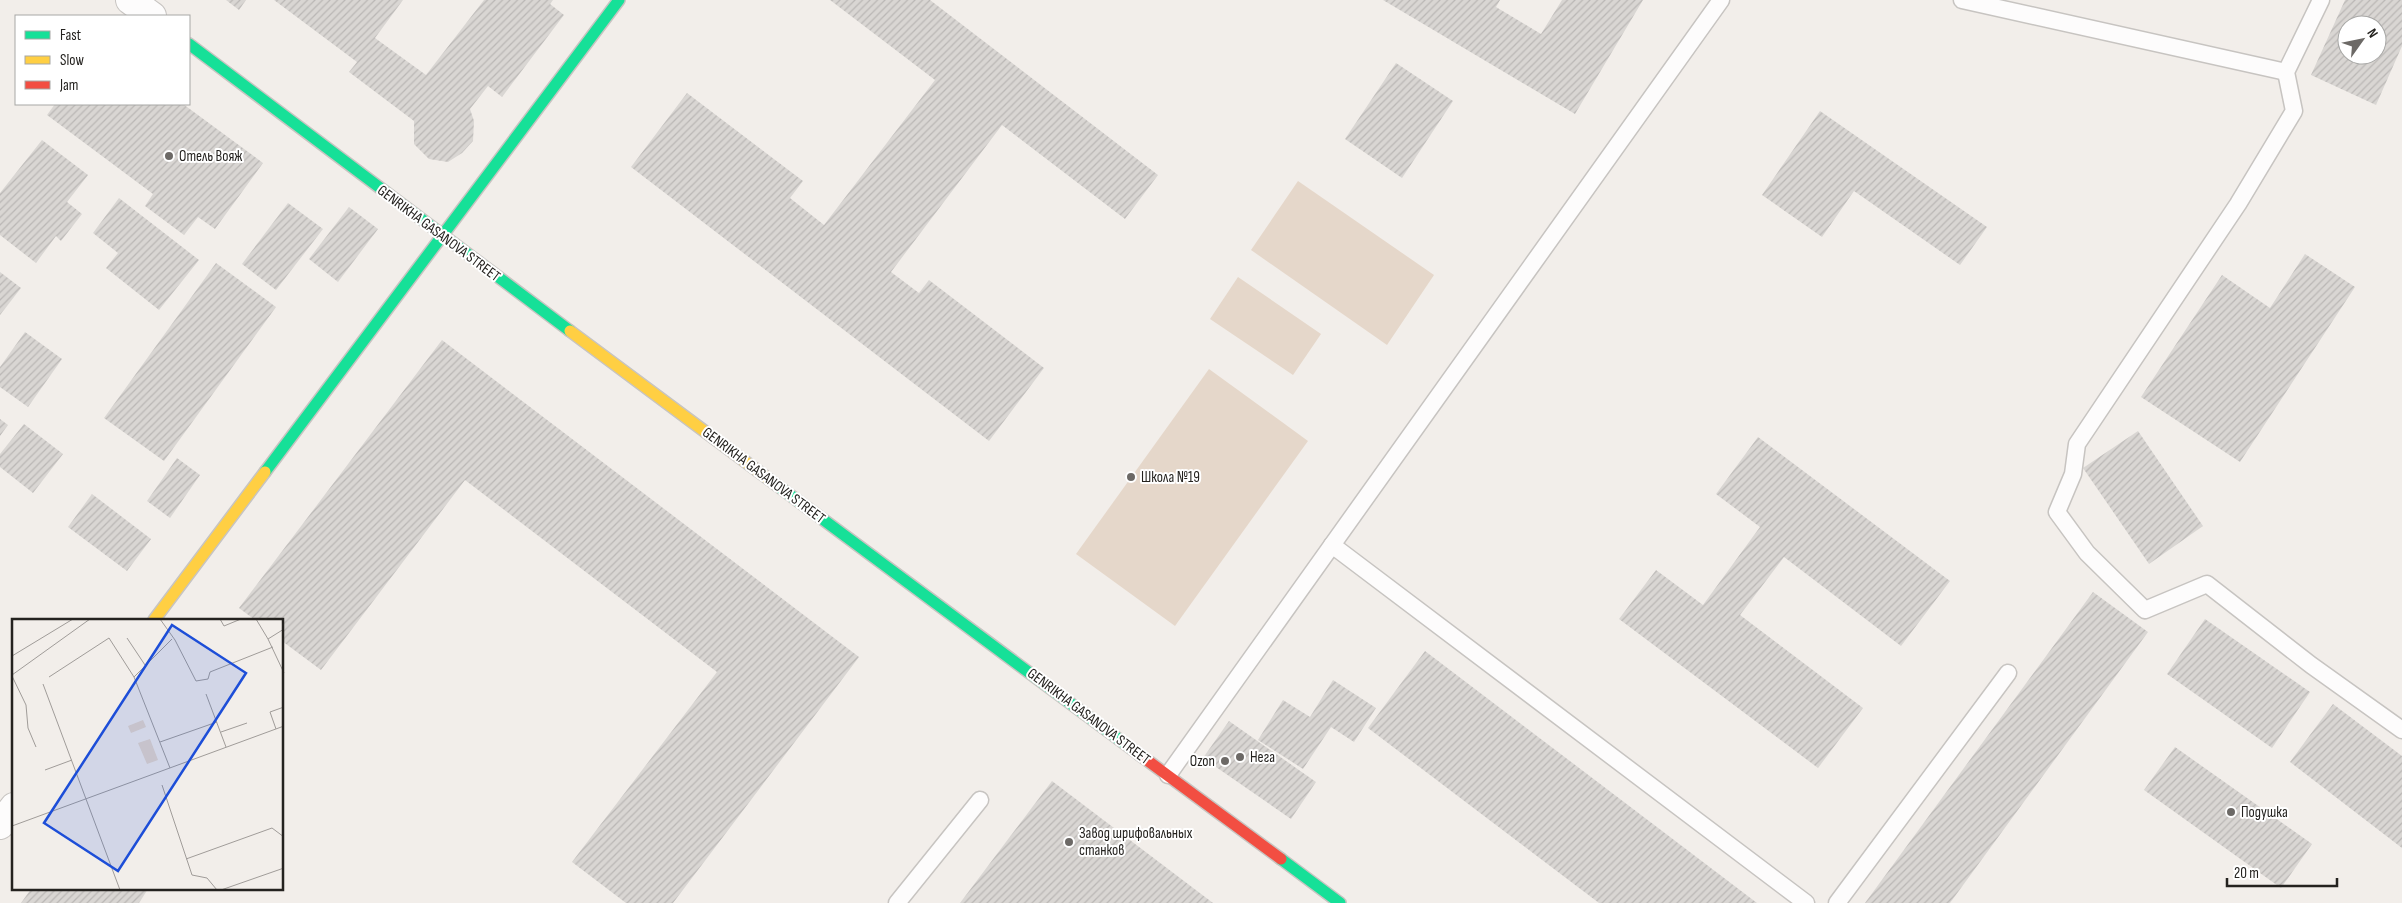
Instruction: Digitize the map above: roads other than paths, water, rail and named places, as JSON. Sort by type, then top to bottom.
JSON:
[{"type":"street","points":[[130,0],[151,15]]},
{"type":"street","points":[[155,619],[618,0]]},
{"type":"street","name":"GENRIKHA GASANOVA STREET","points":[[190,45],[442,236],[1340,903]]},
{"type":"street","points":[[0,825],[12,810]]},
{"type":"lane","points":[[1168,775],[1721,0]]},
{"type":"lane","points":[[1962,0],[2286,72]]},
{"type":"lane","points":[[2321,0],[2286,72],[2294,111],[2238,204],[2077,444],[2073,474],[2057,512],[2087,553],[2145,610],[2207,584],[2311,665],[2402,730]]},
{"type":"lane","points":[[1332,545],[1806,903]]},
{"type":"lane","points":[[1837,903],[2008,673]]},
{"type":"lane","points":[[898,903],[980,800]]},
{"type":"place","name":"Отель Вояж","points":[[169,156]]},
{"type":"place","name":"Школа №19","points":[[1131,477]]},
{"type":"place","name":"Нега","points":[[1240,757]]},
{"type":"place","name":"Ozon","points":[[1225,761]]},
{"type":"place","name":"Подушка","points":[[2231,812]]},
{"type":"place","name":"Завод шрифовальных станков","points":[[1069,842]]}]
